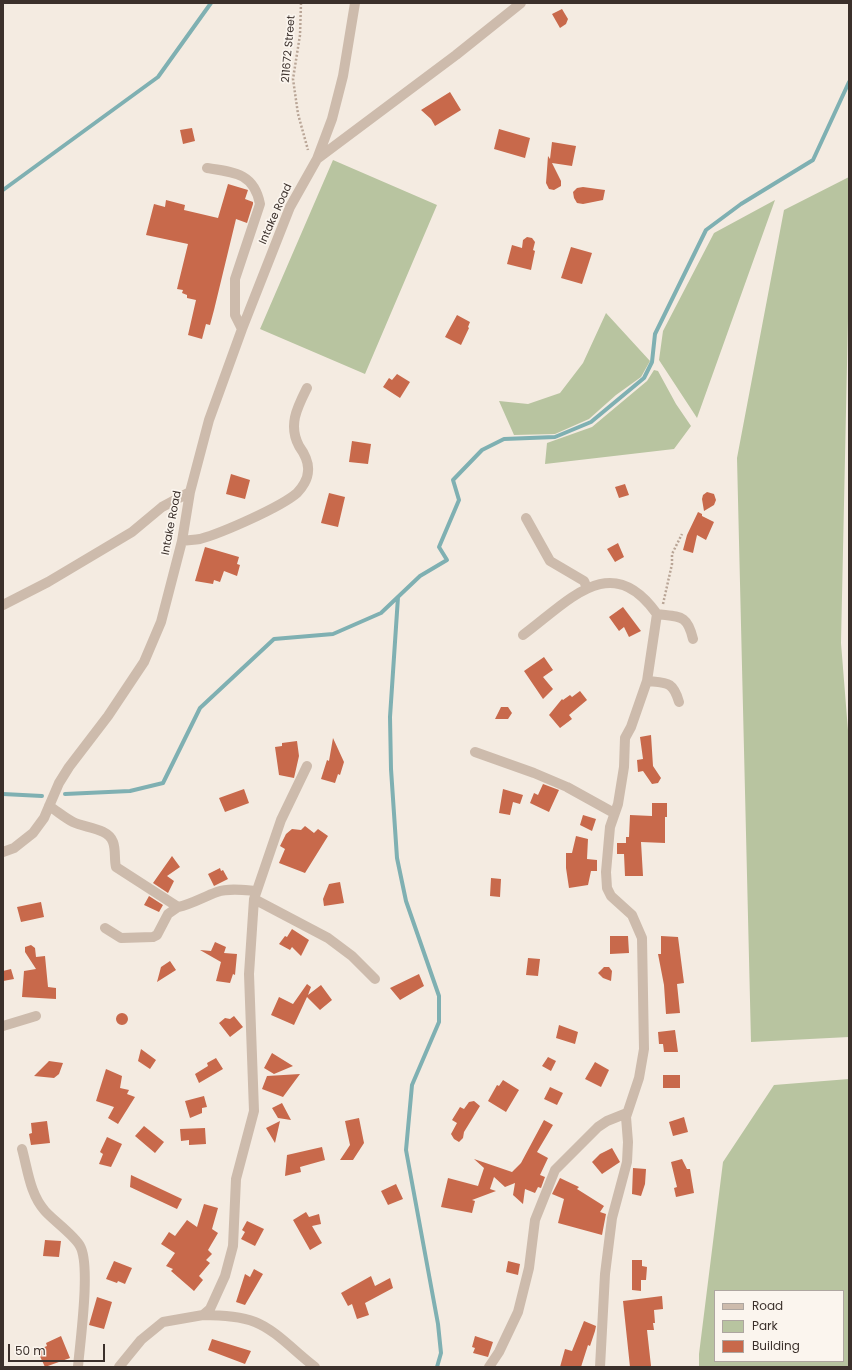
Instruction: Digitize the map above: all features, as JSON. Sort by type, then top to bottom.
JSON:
[{"type":"street","name":"Intake Road","points":[[3,852],[14,848],[33,833],[44,818],[69,767],[108,716],[144,662],[161,622],[182,541],[190,492],[209,420],[242,329],[290,207],[315,162],[332,119],[343,76],[355,3]]},
{"type":"street","points":[[315,162],[522,3]]},
{"type":"street","points":[[207,168],[240,174],[252,182],[257,191],[260,204],[235,279],[235,315],[242,329]]},
{"type":"street","points":[[182,541],[200,539],[246,520],[270,509],[298,492],[309,473],[308,464],[294,430],[293,420],[295,411],[307,388]]},
{"type":"street","points":[[3,605],[48,582],[132,532],[162,507],[190,492]]},
{"type":"street","points":[[526,518],[550,561],[584,581],[587,588]]},
{"type":"street","points":[[524,635],[587,588],[601,583],[614,582],[627,586],[648,602],[657,614],[647,681],[631,727],[625,738],[624,766],[618,804],[610,827],[606,872],[607,888],[613,899],[632,915],[642,938],[644,1049],[639,1078],[627,1113],[627,1162],[612,1218],[605,1274],[600,1367]]},
{"type":"street","points":[[657,614],[676,616],[684,620],[690,625],[692,639]]},
{"type":"street","points":[[647,681],[671,685],[676,689],[679,702]]},
{"type":"street","points":[[475,752],[534,773],[567,787],[614,813]]},
{"type":"street","points":[[203,1315],[210,1309],[225,1276],[233,1246],[236,1179],[254,1111],[249,981],[255,895],[282,820],[307,766]]},
{"type":"street","points":[[49,806],[72,821],[99,830],[109,836],[113,841],[115,849],[116,867],[178,907]]},
{"type":"street","points":[[105,928],[121,938],[153,937],[157,935],[168,914],[178,907],[189,904],[218,891],[241,889],[255,895],[328,938],[352,956],[375,979]]},
{"type":"street","points":[[3,1026],[36,1016]]},
{"type":"street","points":[[489,1367],[499,1352],[518,1312],[529,1268],[535,1220],[555,1170],[607,1120],[627,1113]]},
{"type":"street","points":[[22,1150],[35,1198],[44,1210],[80,1245],[83,1256],[84,1301],[78,1367]]},
{"type":"street","points":[[118,1367],[148,1334],[163,1322],[203,1315],[243,1318],[257,1322],[315,1367]]},
{"type":"path","name":"211672 Street","points":[[301,3],[300,35],[293,79],[298,114],[315,162]]},
{"type":"path","points":[[657,614],[664,601],[672,564],[672,554],[682,534]]},
{"type":"green space","points":[[333,160],[437,205],[365,374],[260,329]]},
{"type":"green space","points":[[849,177],[849,272],[841,643],[849,743],[849,1037],[751,1042],[737,458],[784,210]]},
{"type":"green space","points":[[775,200],[697,418],[659,360],[663,331],[714,233]]},
{"type":"green space","points":[[606,313],[650,361],[641,377],[616,395],[589,419],[555,434],[514,435],[499,401],[528,404],[560,393],[583,363]]},
{"type":"green space","points":[[654,370],[658,371],[676,404],[691,426],[674,449],[545,464],[547,443],[592,427],[647,381]]},
{"type":"green space","points":[[849,1079],[849,1367],[699,1367],[699,1354],[723,1162],[774,1085]]},
{"type":"building","points":[[562,9],[568,19],[566,24],[560,28],[552,14]]},
{"type":"building","points":[[450,92],[461,110],[435,126],[431,119],[421,110]]},
{"type":"building","points":[[192,128],[195,141],[183,144],[180,130]]},
{"type":"building","points":[[499,129],[530,138],[525,158],[494,149]]},
{"type":"building","points":[[552,142],[576,146],[572,166],[552,163],[561,181],[561,186],[554,190],[549,189],[546,183],[548,156],[550,159]]},
{"type":"building","points":[[228,184],[248,190],[245,199],[253,202],[253,204],[247,223],[236,219],[210,325],[206,324],[202,339],[188,335],[196,300],[187,298],[187,295],[182,293],[183,290],[177,289],[188,244],[146,235],[154,204],[165,207],[166,200],[185,205],[184,210],[218,218]]},
{"type":"building","points":[[583,187],[605,190],[603,200],[583,204],[577,203],[573,192],[577,188]]},
{"type":"building","points":[[527,237],[532,238],[535,242],[533,250],[535,251],[531,270],[507,264],[512,245],[522,248],[523,240]]},
{"type":"building","points":[[571,247],[592,253],[582,284],[561,278]]},
{"type":"building","points":[[457,315],[470,322],[469,328],[461,345],[445,337]]},
{"type":"building","points":[[397,374],[410,382],[400,398],[383,387],[389,378],[392,380]]},
{"type":"building","points":[[352,441],[371,444],[368,464],[349,462]]},
{"type":"building","points":[[231,474],[250,480],[245,499],[226,494]]},
{"type":"building","points":[[625,484],[629,495],[619,498],[615,487]]},
{"type":"building","points":[[707,492],[714,494],[716,500],[714,505],[704,511],[702,499],[703,495]]},
{"type":"building","points":[[329,493],[345,497],[338,527],[321,523]]},
{"type":"building","points":[[698,512],[702,514],[702,516],[714,522],[706,540],[697,535],[693,553],[683,550],[687,535]]},
{"type":"building","points":[[618,543],[624,557],[615,562],[607,549]]},
{"type":"building","points":[[205,547],[239,557],[237,564],[240,565],[237,576],[224,571],[220,582],[214,580],[213,584],[195,581]]},
{"type":"building","points":[[623,607],[641,631],[629,637],[624,627],[619,631],[609,617]]},
{"type":"building","points":[[544,657],[553,670],[543,677],[553,689],[543,699],[524,671]]},
{"type":"building","points":[[580,691],[587,700],[569,715],[572,719],[560,728],[549,715],[562,699],[563,700],[570,695],[572,697]]},
{"type":"building","points":[[501,707],[508,707],[512,713],[508,719],[495,719]]},
{"type":"building","points":[[651,735],[653,766],[661,778],[658,783],[652,784],[643,771],[638,772],[637,760],[643,759],[640,737]]},
{"type":"building","points":[[333,738],[344,762],[340,775],[338,774],[335,783],[321,779],[327,760],[329,761]]},
{"type":"building","points":[[297,741],[299,756],[294,778],[279,775],[275,747],[282,746],[282,743]]},
{"type":"building","points":[[543,784],[559,790],[549,812],[530,803],[534,793],[538,795]]},
{"type":"building","points":[[244,789],[249,803],[225,812],[219,798]]},
{"type":"building","points":[[503,789],[523,795],[520,804],[513,802],[510,815],[499,813]]},
{"type":"building","points":[[652,803],[667,803],[667,817],[665,817],[665,843],[641,842],[643,876],[625,876],[624,854],[617,854],[617,843],[626,843],[626,837],[629,837],[630,815],[652,816]]},
{"type":"building","points":[[583,815],[596,819],[592,831],[580,825]]},
{"type":"building","points":[[305,826],[314,833],[318,829],[328,836],[305,873],[279,863],[285,849],[280,846],[286,834],[292,829],[301,830]]},
{"type":"building","points":[[576,836],[588,839],[587,859],[597,860],[597,871],[591,871],[588,885],[569,888],[566,868],[566,853],[572,853]]},
{"type":"building","points":[[172,856],[180,867],[167,876],[174,881],[168,893],[153,883]]},
{"type":"building","points":[[220,868],[221,871],[223,870],[228,879],[214,886],[208,874]]},
{"type":"building","points":[[491,878],[501,879],[500,897],[490,896]]},
{"type":"building","points":[[340,882],[344,903],[324,906],[323,899],[329,884]]},
{"type":"building","points":[[149,896],[163,905],[159,912],[144,905]]},
{"type":"building","points":[[41,902],[44,917],[21,922],[17,907]]},
{"type":"building","points":[[292,929],[309,940],[301,956],[292,947],[290,950],[279,944],[285,936],[287,937]]},
{"type":"building","points":[[610,936],[628,936],[629,953],[610,954]]},
{"type":"building","points":[[661,936],[678,937],[684,983],[677,984],[680,1013],[666,1014],[664,985],[658,954],[661,954]]},
{"type":"building","points":[[215,942],[226,947],[224,953],[237,954],[235,975],[233,974],[230,983],[216,981],[221,962],[200,950],[211,951]]},
{"type":"building","points":[[31,945],[35,948],[36,957],[45,956],[48,987],[56,988],[56,999],[22,997],[24,971],[36,969],[25,952],[25,947]]},
{"type":"building","points":[[528,958],[540,959],[538,976],[526,975]]},
{"type":"building","points":[[170,961],[176,970],[157,982],[161,967]]},
{"type":"building","points":[[604,967],[609,967],[612,971],[611,981],[603,978],[598,973]]},
{"type":"building","points":[[11,969],[14,979],[3,981],[3,971]]},
{"type":"building","points":[[419,974],[424,986],[400,1000],[390,988]]},
{"type":"building","points":[[307,984],[311,987],[308,995],[321,985],[332,1000],[320,1010],[307,997],[294,1025],[271,1015],[279,997],[293,1004]]},
{"type":"building","points":[[120,1013],[124,1013],[128,1019],[124,1025],[120,1025],[116,1021],[116,1017]]},
{"type":"building","points":[[234,1016],[243,1027],[230,1037],[219,1023],[225,1018],[230,1019]]},
{"type":"building","points":[[559,1025],[578,1032],[575,1044],[556,1038]]},
{"type":"building","points":[[675,1030],[678,1052],[664,1052],[663,1044],[659,1044],[658,1032]]},
{"type":"building","points":[[141,1049],[156,1060],[150,1069],[138,1061]]},
{"type":"building","points":[[272,1053],[293,1066],[274,1074],[264,1068]]},
{"type":"building","points":[[548,1057],[556,1061],[551,1071],[542,1066]]},
{"type":"building","points":[[216,1058],[223,1069],[199,1083],[195,1074],[208,1066],[207,1063]]},
{"type":"building","points":[[49,1061],[63,1063],[59,1074],[54,1078],[34,1076]]},
{"type":"building","points":[[595,1062],[609,1070],[601,1087],[585,1079]]},
{"type":"building","points":[[106,1069],[122,1076],[120,1088],[129,1090],[127,1094],[135,1097],[118,1124],[108,1118],[114,1107],[96,1101]]},
{"type":"building","points":[[300,1074],[283,1097],[262,1089],[267,1076]]},
{"type":"building","points":[[663,1075],[680,1075],[680,1088],[663,1088]]},
{"type":"building","points":[[503,1080],[519,1090],[506,1112],[488,1101],[497,1085],[499,1086]]},
{"type":"building","points":[[550,1087],[563,1093],[557,1105],[544,1099]]},
{"type":"building","points":[[204,1096],[207,1107],[202,1108],[202,1113],[190,1118],[185,1101]]},
{"type":"building","points":[[474,1101],[480,1106],[464,1132],[463,1138],[459,1142],[454,1139],[451,1134],[457,1123],[452,1120],[460,1107],[464,1109],[469,1102]]},
{"type":"building","points":[[282,1103],[291,1120],[278,1118],[272,1108]]},
{"type":"building","points":[[684,1117],[688,1132],[673,1136],[669,1122]]},
{"type":"building","points":[[359,1118],[364,1143],[353,1160],[340,1160],[350,1145],[345,1121]]},
{"type":"building","points":[[544,1120],[553,1125],[537,1152],[548,1158],[540,1175],[545,1177],[541,1188],[538,1187],[535,1193],[525,1189],[523,1204],[513,1195],[515,1183],[505,1187],[494,1177],[490,1189],[496,1191],[472,1200],[475,1201],[472,1213],[441,1207],[448,1178],[478,1186],[484,1168],[474,1159],[512,1172],[521,1163]]},
{"type":"building","points":[[47,1121],[50,1143],[31,1145],[29,1134],[32,1133],[31,1123]]},
{"type":"building","points":[[280,1121],[275,1143],[266,1128]]},
{"type":"building","points":[[144,1126],[164,1142],[155,1153],[135,1136]]},
{"type":"building","points":[[205,1128],[206,1144],[189,1145],[189,1140],[181,1141],[180,1129]]},
{"type":"building","points":[[107,1137],[122,1144],[111,1167],[99,1164],[103,1154],[100,1152]]},
{"type":"building","points":[[322,1147],[325,1160],[300,1167],[301,1172],[285,1176],[287,1155]]},
{"type":"building","points":[[612,1148],[620,1162],[602,1174],[592,1162],[600,1154]]},
{"type":"building","points":[[682,1159],[687,1169],[690,1169],[694,1193],[676,1197],[674,1188],[677,1187],[671,1162]]},
{"type":"building","points":[[633,1168],[646,1169],[645,1184],[641,1196],[632,1194]]},
{"type":"building","points":[[131,1175],[182,1199],[177,1209],[130,1187]]},
{"type":"building","points":[[560,1178],[579,1187],[577,1189],[604,1206],[600,1212],[606,1214],[602,1235],[558,1223],[564,1199],[552,1194]]},
{"type":"building","points":[[396,1184],[403,1199],[388,1205],[381,1191]]},
{"type":"building","points":[[204,1204],[218,1208],[212,1229],[218,1233],[208,1250],[212,1254],[206,1260],[210,1263],[199,1276],[203,1280],[194,1291],[171,1271],[173,1269],[166,1266],[175,1253],[161,1244],[169,1232],[175,1236],[187,1220],[197,1227]]},
{"type":"building","points":[[306,1212],[309,1217],[319,1214],[321,1224],[312,1226],[322,1243],[310,1250],[293,1220]]},
{"type":"building","points":[[247,1221],[264,1229],[255,1246],[241,1239],[245,1232],[242,1230]]},
{"type":"building","points":[[45,1240],[61,1241],[59,1257],[43,1256]]},
{"type":"building","points":[[632,1260],[642,1260],[642,1266],[647,1267],[646,1280],[641,1280],[641,1291],[632,1290]]},
{"type":"building","points":[[114,1261],[132,1268],[125,1284],[106,1279]]},
{"type":"building","points":[[508,1261],[520,1264],[518,1275],[506,1272]]},
{"type":"building","points":[[254,1269],[263,1274],[245,1305],[236,1302],[245,1274],[250,1277]]},
{"type":"building","points":[[371,1276],[375,1286],[390,1278],[393,1288],[365,1303],[369,1315],[357,1319],[352,1304],[348,1306],[341,1293]]},
{"type":"building","points":[[662,1296],[663,1309],[654,1310],[654,1330],[647,1330],[651,1366],[630,1367],[623,1301]]},
{"type":"building","points":[[97,1297],[112,1302],[104,1329],[89,1325]]},
{"type":"building","points":[[584,1321],[596,1326],[590,1346],[588,1345],[581,1367],[560,1367],[565,1349],[572,1351]]},
{"type":"building","points":[[61,1336],[70,1358],[45,1367],[37,1350],[47,1346],[46,1343]]},
{"type":"building","points":[[475,1336],[493,1342],[488,1357],[473,1353],[475,1348],[472,1347]]},
{"type":"building","points":[[212,1339],[251,1351],[245,1364],[208,1350]]},
{"type":"waterway","points":[[3,190],[158,77],[211,3]]},
{"type":"waterway","points":[[65,794],[130,791],[163,783],[200,708],[274,639],[333,634],[381,613],[420,576],[447,560],[439,547],[459,500],[453,480],[482,450],[504,439],[555,437],[591,422],[644,378],[652,362],[655,334],[706,230],[741,204],[813,160],[849,82]]},
{"type":"waterway","points":[[398,597],[390,717],[391,769],[397,858],[406,901],[439,996],[439,1022],[412,1085],[406,1150],[438,1324],[441,1353],[437,1367]]},
{"type":"waterway","points":[[3,794],[42,796]]}]
